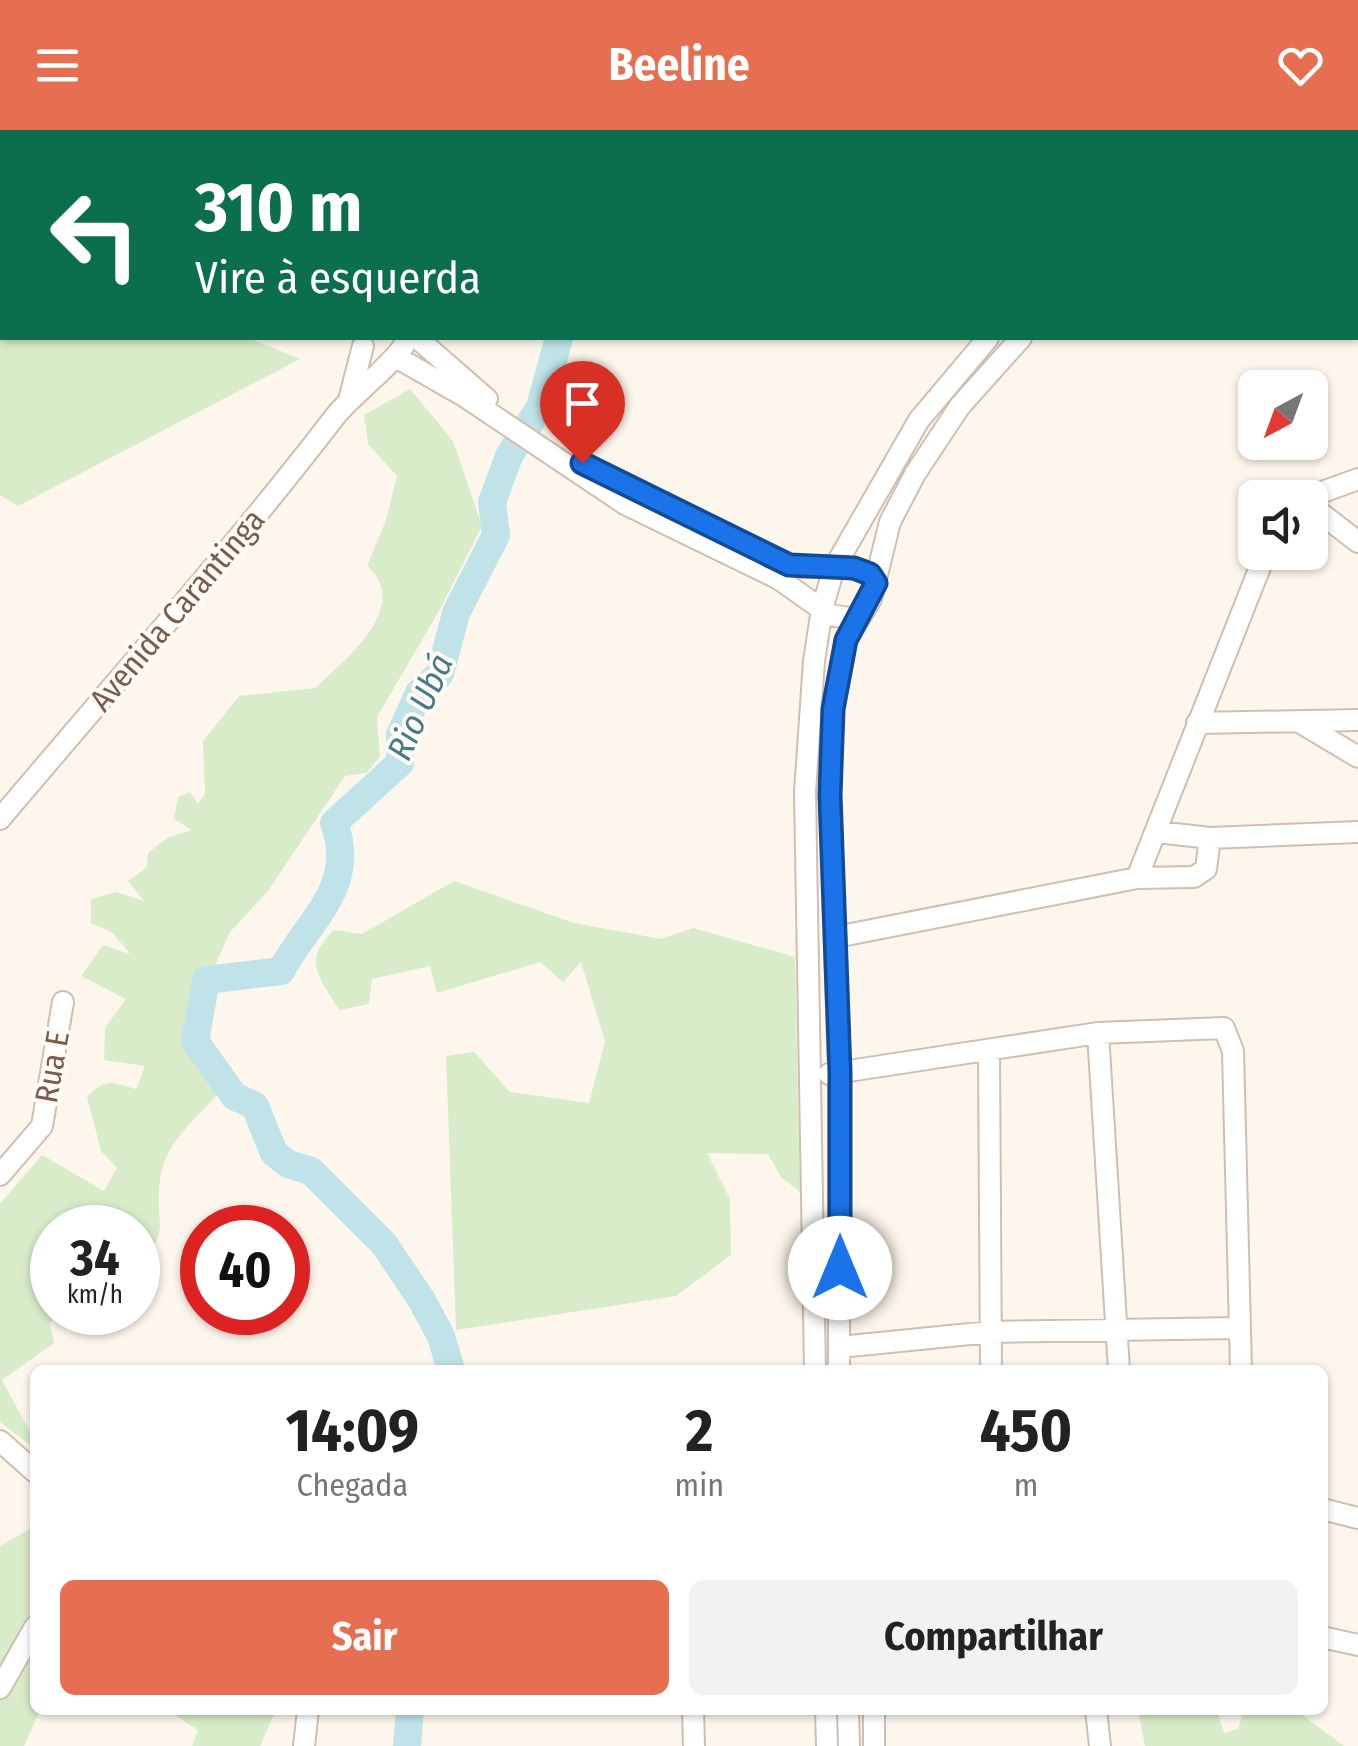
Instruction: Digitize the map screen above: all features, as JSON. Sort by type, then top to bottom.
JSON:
[{"type":"street","name":"Avenida Carantinga","points":[[350,398],[361,340]]},
{"type":"street","points":[[361,340],[373,357],[392,359],[500,413]]},
{"type":"street","name":"Avenida Carantinga","points":[[0,819],[255,521],[350,398],[392,359],[406,340]]},
{"type":"street","points":[[419,340],[500,413],[625,504],[779,578],[835,618],[856,619]]},
{"type":"street","points":[[815,1365],[805,792],[808,715],[822,609],[834,568],[919,420],[986,340]]},
{"type":"street","points":[[840,1365],[840,1072],[830,795],[833,709],[846,640],[869,604],[890,522],[915,474],[960,406],[1019,340]]},
{"type":"street","points":[[554,453],[789,565],[862,570],[876,583]]},
{"type":"street","points":[[1328,490],[1358,479]]},
{"type":"street","points":[[1328,520],[1358,542]]},
{"type":"street","points":[[1137,878],[1259,570]]},
{"type":"street","points":[[1197,722],[1358,720]]},
{"type":"street","points":[[1299,722],[1358,757]]},
{"type":"street","points":[[1157,832],[1210,838],[1358,832]]},
{"type":"street","points":[[836,937],[1137,878],[1198,876],[1206,869],[1210,838]]},
{"type":"street","name":"Rua E","points":[[0,1175],[42,1126],[63,1002]]},
{"type":"street","points":[[812,1077],[989,1053],[1098,1033],[1224,1028],[1232,1041],[1241,1365]]},
{"type":"street","points":[[1098,1033],[1119,1365]]},
{"type":"street","points":[[989,1053],[991,1365]]},
{"type":"street","points":[[840,1347],[990,1332],[1240,1328]]},
{"type":"street","points":[[0,1440],[30,1467]]},
{"type":"street","points":[[1328,1509],[1358,1518]]},
{"type":"street","points":[[0,1688],[30,1635]]},
{"type":"street","points":[[1328,1638],[1358,1645]]},
{"type":"street","points":[[304,1746],[307,1715]]},
{"type":"street","points":[[693,1715],[694,1746]]},
{"type":"street","points":[[826,1715],[827,1746]]},
{"type":"street","points":[[848,1715],[849,1746]]},
{"type":"street","points":[[874,1715],[874,1746]]},
{"type":"street","points":[[1097,1715],[1100,1746]]},
{"type":"green space","points":[[0,340],[254,340],[300,359],[18,506],[0,495]]},
{"type":"green space","points":[[410,389],[453,441],[482,526],[440,609],[377,717],[380,756],[367,773],[345,776],[268,891],[230,932],[181,1041],[217,1095],[181,1134],[167,1156],[160,1180],[159,1205],[30,1205],[30,1335],[52,1335],[54,1343],[2,1380],[30,1432],[30,1445],[0,1422],[0,1204],[42,1155],[104,1191],[117,1168],[101,1151],[87,1097],[109,1083],[136,1089],[145,1066],[104,1060],[105,1028],[126,999],[81,976],[103,945],[130,954],[113,933],[91,923],[91,899],[116,892],[144,901],[128,881],[147,867],[148,853],[167,838],[192,830],[174,819],[178,797],[190,792],[198,804],[205,794],[203,741],[239,696],[315,688],[369,632],[379,615],[382,598],[379,582],[367,566],[386,520],[397,476],[368,444],[364,415]]},
{"type":"green space","points":[[454,881],[574,923],[661,939],[693,928],[795,957],[800,1192],[781,1177],[768,1154],[707,1153],[730,1199],[731,1255],[676,1296],[456,1330],[446,1056],[474,1052],[510,1092],[589,1103],[605,1041],[581,962],[563,982],[540,962],[437,993],[430,966],[372,979],[369,1004],[339,1010],[317,969],[318,951],[324,941],[334,930],[362,934]]},
{"type":"green space","points":[[30,1529],[30,1715],[38,1715],[24,1746],[0,1746],[0,1546]]},
{"type":"green space","points":[[175,1715],[274,1715],[260,1746],[192,1746],[198,1730]]},
{"type":"green space","points":[[1139,1715],[1219,1715],[1224,1733],[1238,1729],[1242,1715],[1302,1715],[1344,1746],[1145,1746]]},
{"type":"waterway","name":"Rio Ubá","points":[[450,1365],[441,1336],[421,1299],[384,1244],[311,1171],[288,1164],[274,1153],[255,1106],[234,1096],[195,1041],[206,980],[281,971],[335,885],[340,846],[334,823],[400,763],[400,735],[419,693],[440,674],[456,613],[496,535],[492,502],[509,456],[540,407],[558,340]]},
{"type":"waterway","name":"Rio Ubá","points":[[407,1746],[410,1715]]},
{"type":"route","points":[[582,463],[632,492],[789,565],[848,566],[870,574],[876,583],[872,599],[846,640],[833,709],[830,795],[840,1072],[840,1268]]}]
